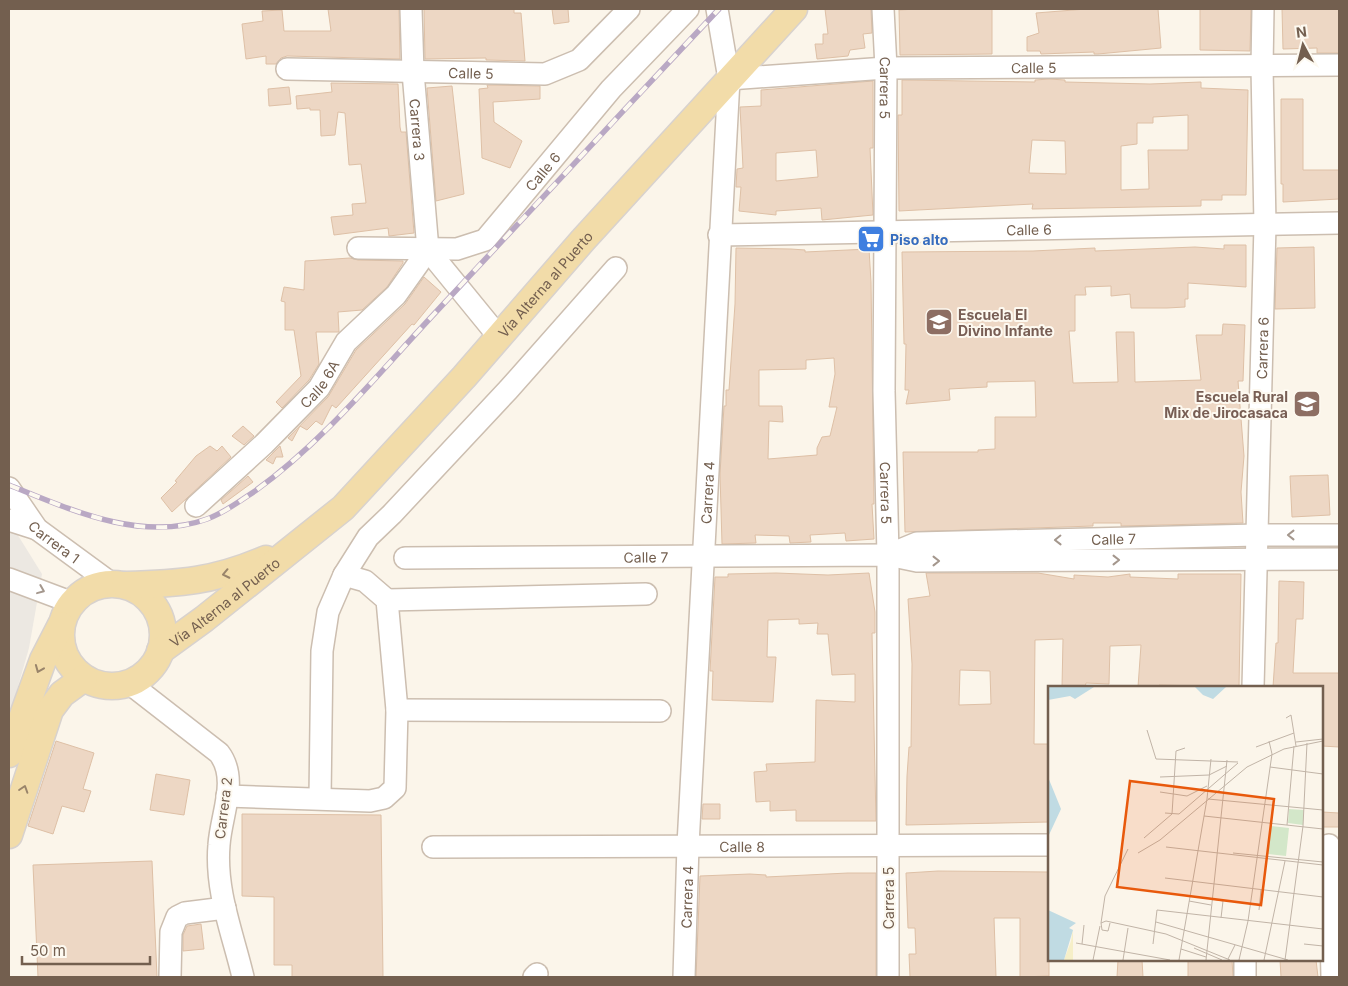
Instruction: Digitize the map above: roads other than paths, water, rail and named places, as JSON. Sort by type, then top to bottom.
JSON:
[{"type":"main road","name":"Vía Alterna al Puerto","points":[[160,651],[218,608],[288,550],[343,508],[794,9]]},
{"type":"main road","name":"Vía Alterna al Puerto","points":[[118,585],[181,584],[236,572],[288,550]]},
{"type":"main road","points":[[9,754],[39,668],[65,616],[88,590],[118,585]]},
{"type":"main road","name":"Carrera 1","points":[[65,616],[61,640],[64,655],[72,668],[84,678],[98,684],[114,686],[128,683],[142,676],[153,665],[160,651],[163,635],[160,618],[152,604],[140,592],[118,585]]},
{"type":"main road","points":[[9,835],[50,710],[62,694],[84,678]]},
{"type":"street","name":"Carrera 3","points":[[411,9],[413,72],[428,250]]},
{"type":"street","name":"Calle 5","points":[[287,69],[545,74],[578,60],[629,9]]},
{"type":"street","name":"Calle 6","points":[[358,248],[457,250],[485,240],[611,89],[688,9]]},
{"type":"street","name":"Carrera 4","points":[[684,977],[688,844],[719,235],[729,79],[718,9]]},
{"type":"street","name":"Carrera 5","points":[[883,9],[886,68],[884,391],[888,554],[888,977]]},
{"type":"street","name":"Carrera 6","points":[[1253,686],[1265,225],[1262,67],[1263,9]]},
{"type":"street","name":"Calle 5","points":[[729,79],[886,68],[1339,65]]},
{"type":"street","name":"Calle 6","points":[[719,235],[1339,223]]},
{"type":"street","points":[[428,250],[499,337]]},
{"type":"street","name":"Calle 6A","points":[[196,506],[264,444],[319,388],[346,342],[401,290],[428,250]]},
{"type":"street","points":[[320,798],[322,651],[328,612],[344,576],[368,537],[392,514],[508,390],[616,268]]},
{"type":"street","name":"Carrera 1","points":[[9,488],[38,529],[118,585]]},
{"type":"street","points":[[9,520],[38,529]]},
{"type":"street","name":"Calle 7","points":[[888,554],[917,543],[1257,535],[1339,535]]},
{"type":"street","name":"Calle 7","points":[[404,558],[888,554],[917,561],[1339,559]]},
{"type":"street","points":[[344,576],[365,581],[387,600],[646,594]]},
{"type":"street","points":[[9,579],[65,600],[65,616]]},
{"type":"street","points":[[227,796],[370,801],[384,798],[395,788],[397,710],[387,600]]},
{"type":"street","name":"Carrera 2","points":[[128,683],[219,753],[226,762],[230,778],[219,845],[218,868],[225,908],[244,977]]},
{"type":"street","points":[[397,710],[660,710]]},
{"type":"street","name":"Calle 8","points":[[433,847],[688,844],[1048,844]]},
{"type":"street","points":[[1330,845],[1332,977]]},
{"type":"street","points":[[170,977],[171,932],[177,917],[185,913],[225,908]]},
{"type":"street","points":[[1245,961],[1245,977]]},
{"type":"railway","points":[[9,485],[81,513],[131,525],[157,527],[182,525],[207,519],[244,499],[280,472],[327,429],[719,9]]},
{"type":"place","name":"Piso alto","points":[[871,239]]},
{"type":"place","name":"Escuela El Divino Infante","points":[[939,322]]},
{"type":"place","name":"Escuela Rural Mix de Jirocasaca","points":[[1307,404]]}]
